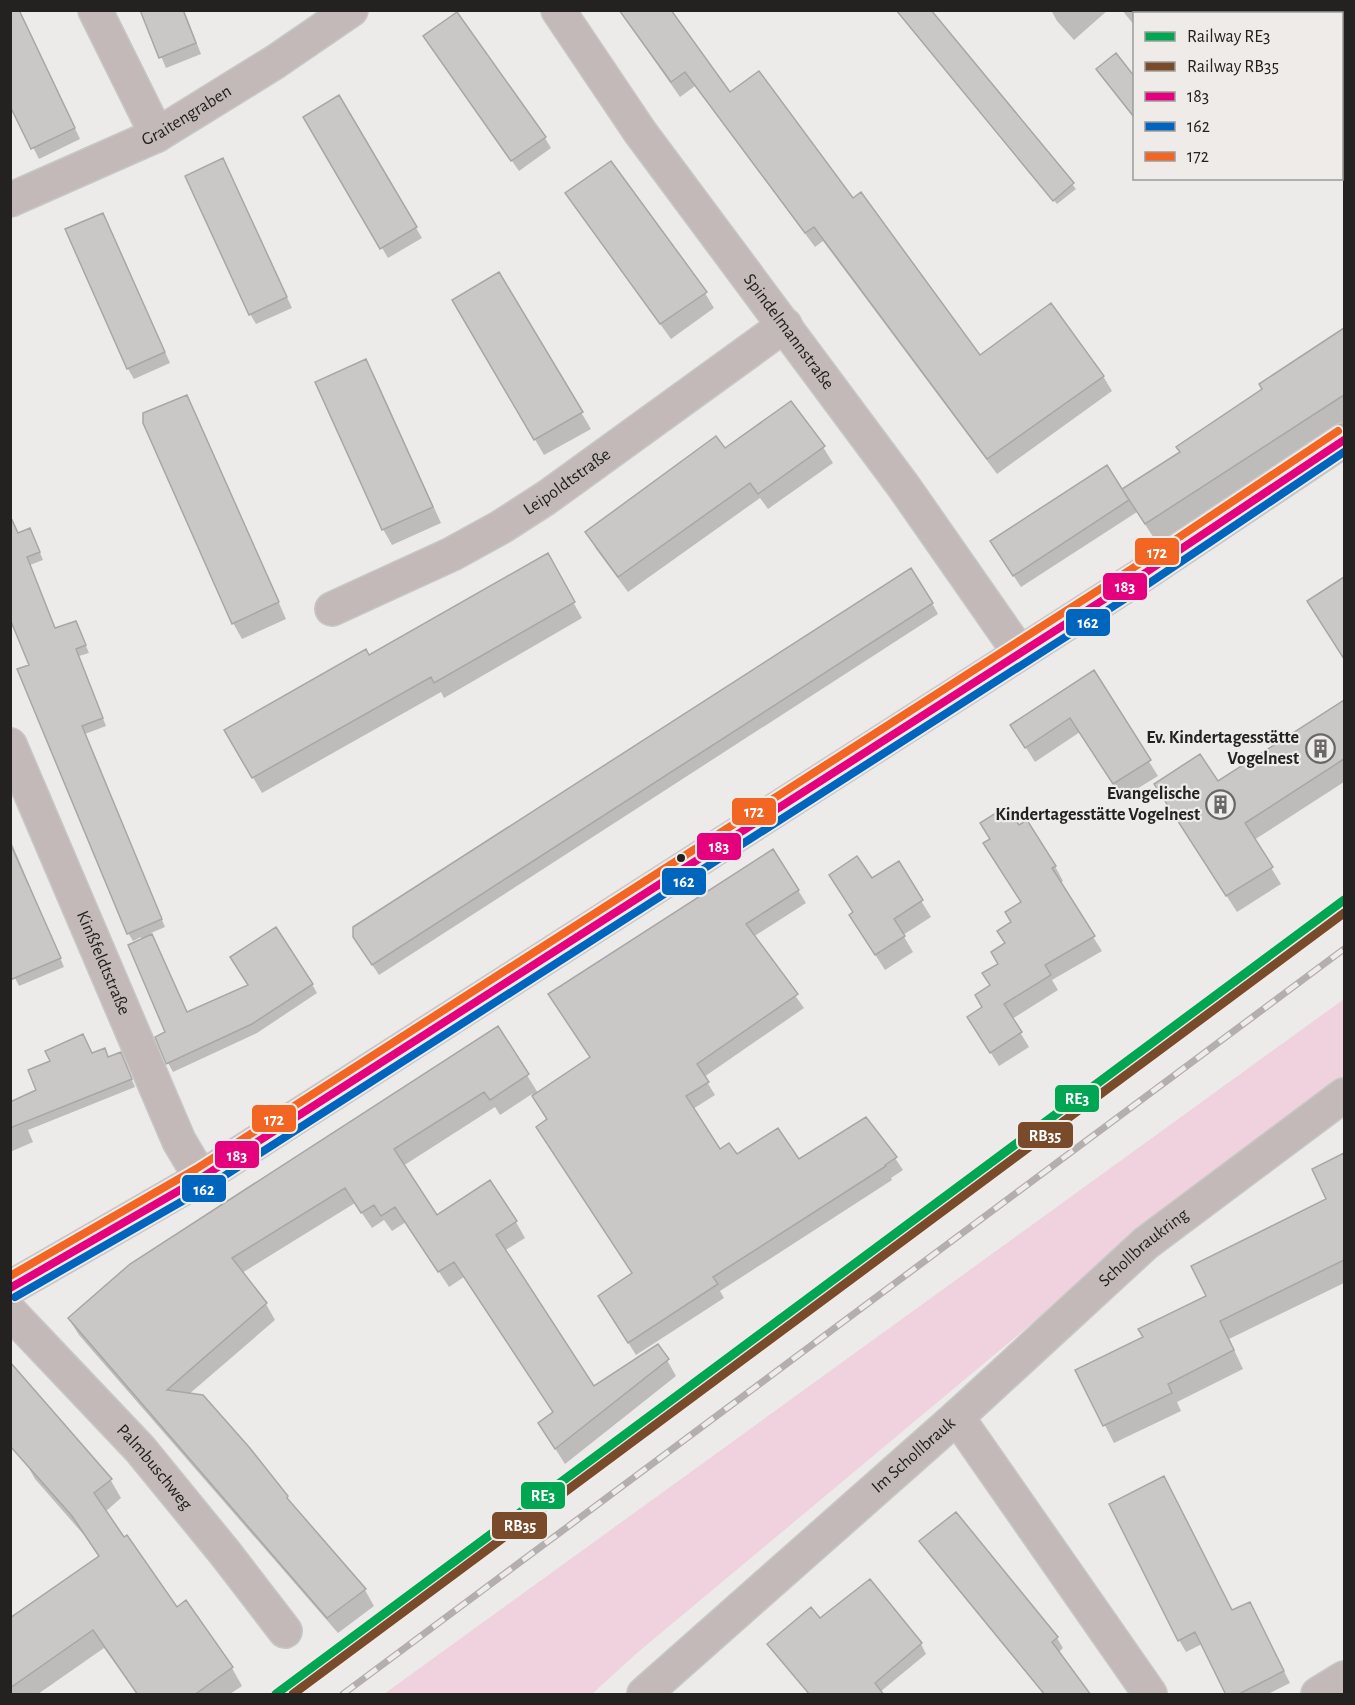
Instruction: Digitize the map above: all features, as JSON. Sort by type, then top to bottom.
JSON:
[{"type":"street","points":[[95,10],[157,135]]},
{"type":"street","name":"Graitengraben","points":[[10,200],[157,135],[276,62],[351,10]]},
{"type":"street","name":"Spindelmannstraße","points":[[558,10],[640,132],[904,487],[1018,652]]},
{"type":"street","name":"Leipoldtstraße","points":[[332,609],[452,554],[501,527],[546,498],[785,325]]},
{"type":"street","points":[[10,1288],[201,1178],[1018,652],[1139,577],[1344,440]]},
{"type":"street","name":"Kinßfeldtstraße","points":[[10,745],[179,1141],[201,1178]]},
{"type":"street","name":"Schollbraukring","points":[[957,1418],[1146,1243],[1344,1095]]},
{"type":"street","name":"Palmbuschweg","points":[[10,1312],[140,1449],[285,1631]]},
{"type":"street","name":"Im Schollbrauk","points":[[644,1695],[957,1418],[1150,1695]]},
{"type":"street","points":[[1318,1695],[1344,1678]]},
{"type":"shaded area","points":[[1344,999],[1344,1092],[1138,1235],[637,1653],[592,1694],[384,1694]]},
{"type":"building","points":[[10,10],[19,10],[75,128],[31,149],[10,106]]},
{"type":"building","points":[[140,10],[183,10],[196,43],[159,58]]},
{"type":"building","points":[[619,10],[671,10],[730,92],[759,71],[853,198],[861,192],[980,355],[1051,303],[1104,376],[987,459],[814,227],[805,233],[685,72],[671,82]]},
{"type":"building","points":[[896,10],[931,10],[1074,183],[1053,201]]},
{"type":"building","points":[[457,12],[546,137],[511,161],[423,36]]},
{"type":"building","points":[[1116,53],[1133,75],[1133,116],[1096,69]]},
{"type":"building","points":[[339,95],[417,227],[380,249],[303,117]]},
{"type":"building","points":[[223,158],[287,297],[249,315],[185,176]]},
{"type":"building","points":[[611,161],[707,292],[660,324],[565,193]]},
{"type":"building","points":[[103,213],[165,352],[127,369],[65,229]]},
{"type":"building","points":[[499,272],[583,412],[534,440],[452,300]]},
{"type":"building","points":[[1344,328],[1344,395],[1145,524],[1122,489],[1180,452],[1176,447],[1262,389],[1259,384]]},
{"type":"building","points":[[366,359],[433,507],[382,530],[315,382]]},
{"type":"building","points":[[187,395],[279,602],[232,624],[143,423],[143,413]]},
{"type":"building","points":[[791,401],[825,446],[758,494],[750,483],[618,577],[585,532],[716,436],[725,448]]},
{"type":"building","points":[[1107,465],[1129,500],[1013,576],[990,541]]},
{"type":"building","points":[[10,520],[18,533],[30,528],[40,552],[27,557],[55,628],[76,621],[86,645],[76,649],[103,718],[82,726],[162,919],[127,934],[17,669],[29,665],[10,619]]},
{"type":"building","points":[[548,553],[575,602],[434,683],[431,677],[252,778],[224,730],[366,649],[369,655]]},
{"type":"building","points":[[911,568],[933,603],[372,965],[353,937],[353,927]]},
{"type":"building","points":[[1344,577],[1344,659],[1307,601]]},
{"type":"building","points":[[1094,670],[1151,760],[1113,784],[1070,718],[1025,748],[1010,725]]},
{"type":"building","name":"Evangelische Kindertagesstätte Vogelnest","points":[[1344,700],[1344,759],[1245,823],[1273,867],[1226,896],[1154,784],[1200,754],[1218,781]]},
{"type":"building","points":[[1007,806],[1019,825],[1027,820],[1056,866],[1052,868],[1095,936],[1045,965],[1051,975],[1004,1004],[1022,1032],[990,1053],[967,1017],[982,1007],[975,995],[990,985],[982,973],[998,964],[991,952],[1005,943],[997,931],[1011,922],[1005,912],[1021,902],[983,843],[990,839],[980,823]]},
{"type":"building","points":[[10,843],[61,958],[10,980]]},
{"type":"building","points":[[773,849],[799,890],[746,924],[798,994],[697,1064],[709,1082],[686,1096],[720,1149],[729,1143],[737,1154],[778,1128],[799,1159],[866,1117],[897,1157],[713,1277],[718,1284],[628,1343],[598,1296],[632,1273],[536,1127],[547,1119],[532,1096],[590,1057],[548,994]]},
{"type":"building","points":[[857,856],[872,878],[899,861],[923,900],[894,919],[905,936],[875,955],[849,915],[853,912],[829,875]]},
{"type":"building","points":[[276,927],[313,984],[252,1024],[166,1064],[155,1037],[165,1032],[128,945],[152,934],[187,1012],[248,985],[230,957]]},
{"type":"building","points":[[498,1026],[529,1074],[490,1100],[484,1092],[394,1149],[437,1215],[490,1180],[517,1221],[496,1235],[594,1386],[658,1344],[669,1359],[555,1449],[538,1423],[553,1412],[454,1262],[438,1272],[395,1207],[381,1216],[374,1205],[361,1213],[345,1188],[232,1258],[267,1303],[167,1390],[203,1395],[249,1447],[288,1496],[287,1498],[366,1589],[327,1618],[68,1318],[130,1264]]},
{"type":"building","points":[[83,1034],[92,1053],[105,1048],[108,1057],[121,1052],[132,1079],[10,1128],[10,1102],[36,1090],[28,1070],[50,1061],[45,1051]]},
{"type":"building","points":[[1344,1153],[1344,1260],[1220,1321],[1234,1350],[1168,1384],[1172,1393],[1103,1426],[1075,1370],[1143,1337],[1138,1329],[1206,1296],[1191,1266],[1326,1199],[1312,1169]]},
{"type":"building","points":[[10,1362],[112,1479],[94,1493],[124,1537],[127,1535],[177,1607],[186,1600],[233,1667],[194,1695],[138,1695],[93,1630],[10,1688],[10,1618],[99,1556],[72,1516],[10,1446]]},
{"type":"building","points":[[1164,1476],[1232,1610],[1250,1602],[1284,1671],[1237,1695],[1226,1695],[1195,1632],[1178,1641],[1109,1504]]},
{"type":"building","points":[[956,1512],[1058,1637],[1052,1642],[1091,1695],[1045,1695],[919,1541]]},
{"type":"building","points":[[870,1579],[922,1643],[875,1683],[884,1695],[810,1695],[767,1644],[811,1607],[820,1618]]},
{"type":"railway","points":[[343,1694],[1344,949]]},
{"type":"rail line","name":"RE3","points":[[276,1694],[1344,900]]},
{"type":"rail line","name":"RB35","points":[[293,1694],[1344,913]]},
{"type":"transit line","name":"172","points":[[10,1276],[196,1169],[1133,568],[1338,431]]},
{"type":"transit line","name":"183","points":[[10,1288],[201,1178],[1139,577],[1344,440]]},
{"type":"transit line","name":"162","points":[[15,1297],[207,1187],[1145,586],[1344,452]]},
{"type":"place","name":"Ev. Kindertagesstätte Vogelnest","points":[[1320,748]]},
{"type":"place","name":"Evangelische Kindertagesstätte Vogelnest","points":[[1221,804]]}]
